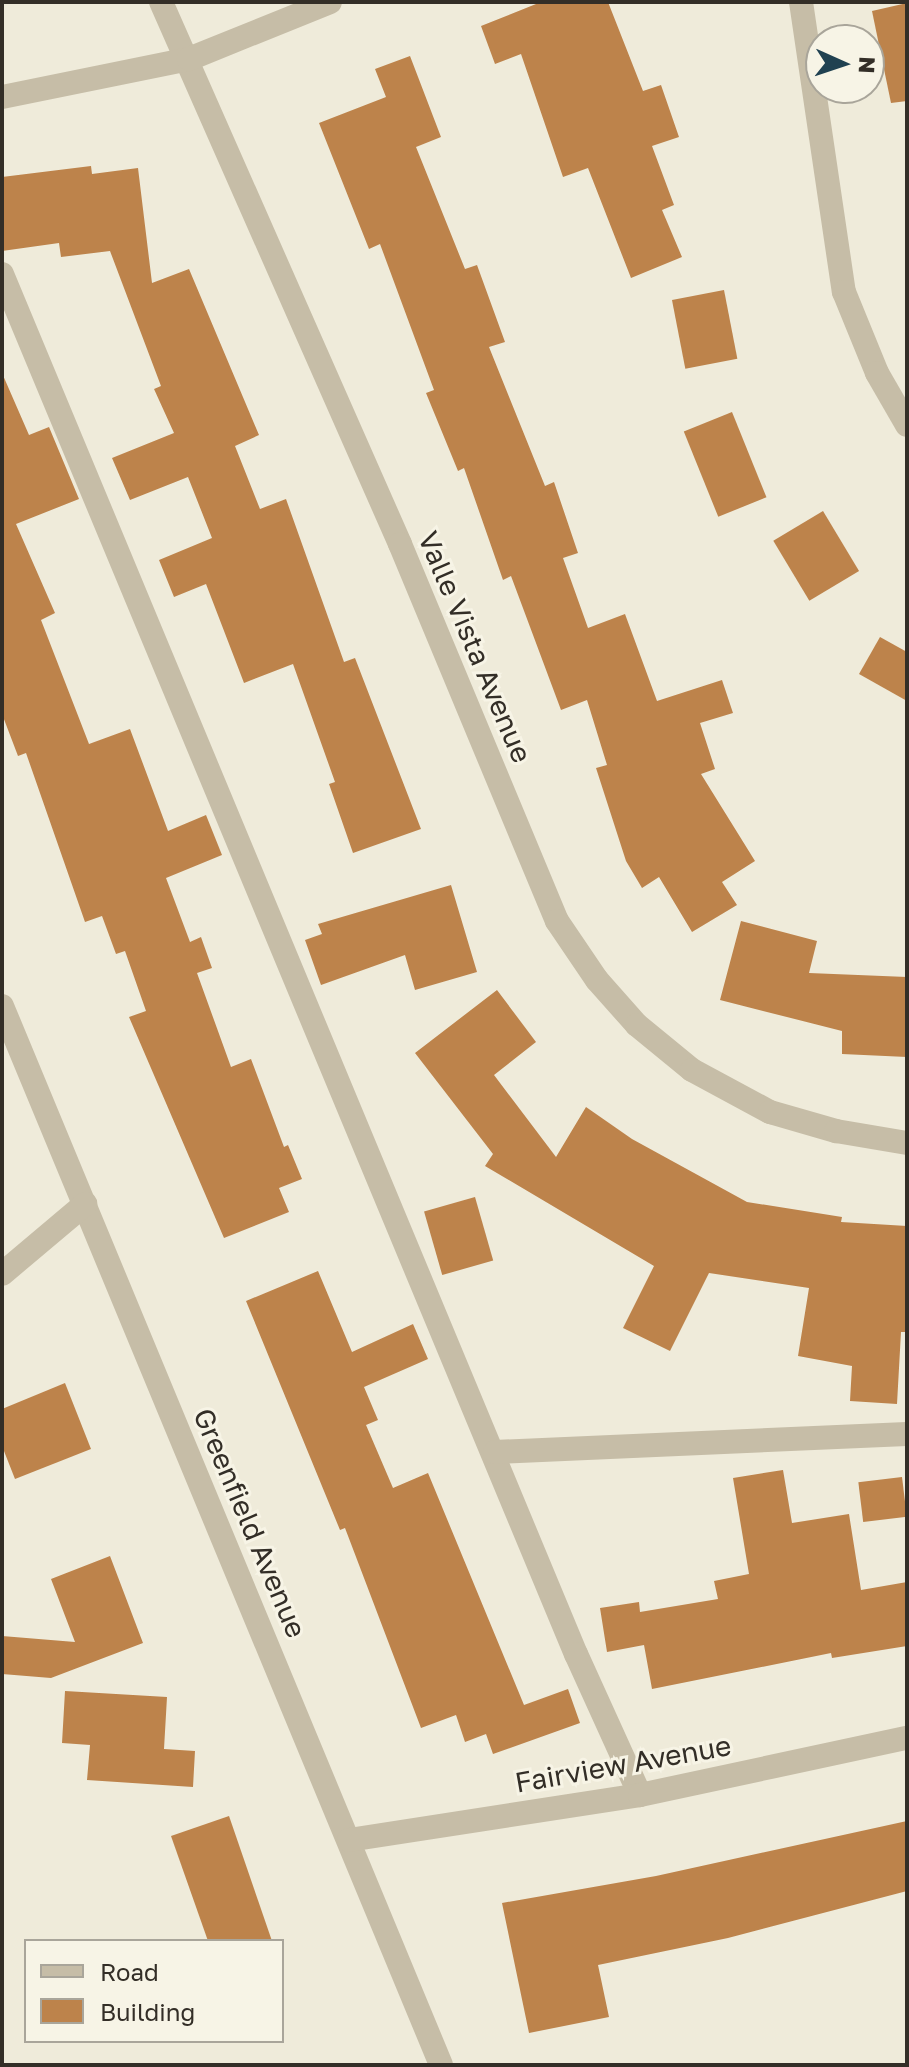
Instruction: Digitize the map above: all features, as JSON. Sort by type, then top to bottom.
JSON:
[{"type":"street","name":"Valle Vista Avenue","points":[[161,2],[189,59],[557,921],[597,980],[637,1025],[692,1070],[770,1112],[836,1131],[907,1143]]},
{"type":"street","points":[[2,97],[189,59],[330,2]]},
{"type":"street","points":[[801,2],[844,292],[877,373],[907,425]]},
{"type":"street","points":[[2,274],[640,1795]]},
{"type":"street","name":"Greenfield Avenue","points":[[2,1006],[441,2065]]},
{"type":"street","points":[[2,1274],[85,1204]]},
{"type":"street","points":[[495,1452],[907,1434]]},
{"type":"street","name":"Fairview Avenue","points":[[349,1840],[640,1795],[907,1738]]},
{"type":"building","points":[[541,2],[608,2],[643,91],[661,85],[679,137],[652,146],[674,205],[662,210],[682,257],[631,278],[588,168],[563,177],[521,54],[495,64],[481,26]]},
{"type":"building","points":[[907,3],[907,101],[891,103],[885,74],[885,24],[875,24],[872,11]]},
{"type":"building","points":[[410,56],[441,137],[416,147],[465,269],[477,265],[505,342],[489,347],[545,486],[554,482],[578,553],[563,558],[588,628],[625,614],[657,701],[722,680],[733,713],[700,723],[715,769],[701,774],[755,861],[722,882],[737,905],[692,932],[659,877],[642,888],[626,861],[596,768],[607,765],[587,700],[561,710],[511,576],[503,580],[464,468],[458,471],[426,393],[434,390],[380,244],[369,249],[319,123],[386,97],[375,69]]},
{"type":"building","points":[[91,166],[92,174],[138,168],[152,283],[189,269],[259,435],[235,446],[260,509],[286,499],[344,662],[355,658],[421,829],[353,853],[329,784],[335,782],[293,664],[244,683],[206,584],[174,597],[159,560],[212,538],[188,477],[130,500],[112,458],[174,433],[154,389],[161,386],[110,251],[61,257],[59,243],[2,251],[2,177]]},
{"type":"building","points":[[724,290],[737,359],[685,369],[672,300]]},
{"type":"building","points":[[2,373],[29,435],[49,427],[79,499],[16,524],[55,613],[41,620],[89,744],[130,729],[168,831],[206,815],[222,855],[166,878],[190,942],[201,937],[212,968],[197,973],[231,1067],[251,1059],[284,1147],[288,1145],[302,1179],[279,1188],[289,1212],[224,1238],[129,1017],[146,1011],[125,951],[116,954],[102,916],[85,922],[26,753],[18,756],[2,714]]},
{"type":"building","points":[[732,412],[766,497],[718,517],[684,431]]},
{"type":"building","points":[[823,511],[859,571],[809,601],[773,541]]},
{"type":"building","points":[[880,637],[907,652],[907,701],[859,674]]},
{"type":"building","points":[[451,885],[477,972],[415,990],[405,955],[321,985],[305,940],[322,934],[318,924]]},
{"type":"building","points":[[741,921],[817,941],[809,973],[907,977],[907,1057],[842,1054],[842,1031],[720,1000]]},
{"type":"building","points":[[497,990],[536,1042],[494,1075],[556,1157],[586,1107],[632,1139],[747,1202],[842,1217],[841,1222],[907,1226],[907,1332],[901,1332],[897,1404],[850,1401],[852,1366],[798,1356],[809,1288],[709,1273],[670,1351],[623,1328],[654,1266],[485,1166],[493,1154],[415,1053]]},
{"type":"building","points":[[475,1197],[493,1260],[442,1275],[424,1212]]},
{"type":"building","points":[[318,1271],[352,1352],[413,1324],[428,1359],[364,1387],[378,1420],[366,1425],[393,1488],[428,1473],[524,1705],[568,1689],[580,1723],[493,1754],[486,1734],[465,1742],[456,1715],[421,1728],[345,1528],[340,1530],[246,1301]]},
{"type":"building","points":[[65,1383],[91,1449],[15,1479],[2,1446],[2,1409]]},
{"type":"building","points":[[783,1470],[792,1523],[849,1514],[861,1590],[907,1582],[907,1646],[832,1658],[831,1653],[652,1689],[644,1645],[607,1652],[600,1608],[639,1602],[640,1612],[718,1599],[714,1581],[749,1574],[733,1478]]},
{"type":"building","points":[[902,1477],[907,1517],[863,1522],[858,1482]]},
{"type":"building","points":[[110,1556],[143,1643],[51,1678],[2,1674],[2,1636],[75,1642],[51,1579]]},
{"type":"building","points":[[65,1691],[167,1697],[164,1749],[195,1751],[193,1787],[87,1780],[90,1745],[62,1743]]},
{"type":"building","points":[[229,1816],[271,1939],[207,1939],[171,1836]]},
{"type":"building","points":[[907,1821],[907,1891],[728,1938],[598,1965],[609,2017],[529,2033],[502,1903],[656,1876]]}]
